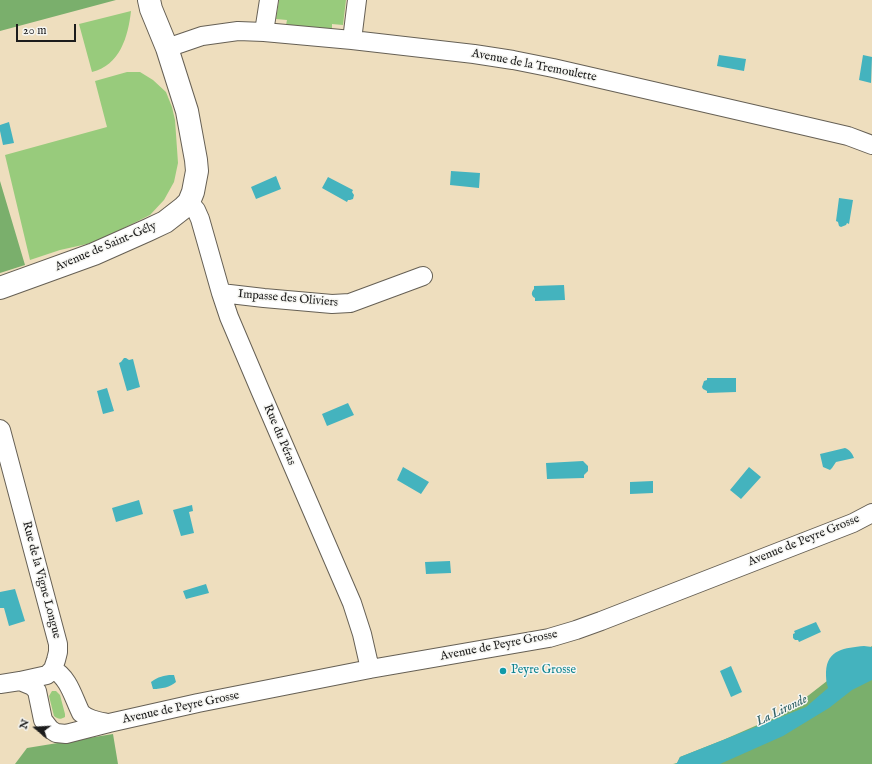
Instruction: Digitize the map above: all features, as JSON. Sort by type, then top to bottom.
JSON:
[{"type":"street","points":[[149,0],[167,48],[187,111],[197,171],[193,192],[189,202]]},
{"type":"street","points":[[264,32],[269,0]]},
{"type":"street","points":[[352,40],[357,0]]},
{"type":"street","name":"Avenue de la Tremoulette","points":[[167,48],[202,36],[238,32],[264,32],[352,40],[474,54],[560,69],[848,136],[872,144]]},
{"type":"street","name":"Avenue de Saint-Gély","points":[[0,288],[94,254],[148,230],[165,222],[189,202]]},
{"type":"street","name":"Rue du Péras","points":[[189,202],[196,210],[200,219],[229,317],[352,603],[362,634],[370,669]]},
{"type":"street","name":"Impasse des Oliviers","points":[[221,293],[332,304],[350,303],[423,276]]},
{"type":"street","name":"Rue de la Vigne Longue","points":[[0,428],[6,445],[4,461],[58,644],[58,652],[53,669]]},
{"type":"street","name":"Avenue de Peyre Grosse","points":[[66,734],[198,703],[370,669],[549,638],[615,616],[853,523],[872,513]]},
{"type":"street","points":[[0,684],[47,675],[53,669],[65,679],[81,713],[72,730],[66,734],[56,733],[50,729],[43,720],[37,691],[32,686],[20,681]]},
{"type":"street","name":"Avenue de Peyre Grosse","points":[[81,713],[85,717],[93,720],[109,723]]},
{"type":"green space","points":[[0,0],[116,0],[0,31]]},
{"type":"green space","points":[[279,0],[346,0],[343,25],[332,24],[332,29],[286,25],[287,20],[276,19]]},
{"type":"green space","points":[[131,11],[128,31],[121,49],[109,63],[92,72],[79,24]]},
{"type":"green space","points":[[127,72],[140,72],[153,80],[166,92],[175,120],[178,163],[174,182],[164,200],[150,215],[96,242],[60,250],[30,260],[5,155],[107,127],[95,81]]},
{"type":"green space","points":[[0,181],[25,265],[0,273]]},
{"type":"green space","points":[[872,646],[872,764],[673,764],[677,763],[680,757],[723,740],[791,709]]},
{"type":"green space","points":[[52,691],[56,691],[60,695],[65,714],[65,717],[62,719],[54,716],[49,696]]},
{"type":"green space","points":[[113,734],[118,764],[15,764],[27,748]]},
{"type":"water","points":[[719,55],[746,59],[744,71],[717,66]]},
{"type":"water","points":[[863,55],[872,57],[871,83],[859,80]]},
{"type":"water","points":[[9,122],[14,143],[3,145],[0,125]]},
{"type":"water","points":[[451,171],[480,173],[479,188],[450,185]]},
{"type":"water","points":[[276,176],[281,189],[256,199],[251,187]]},
{"type":"water","points":[[328,177],[353,190],[353,199],[348,200],[347,202],[322,188]]},
{"type":"water","points":[[839,198],[853,200],[849,224],[847,223],[841,227],[836,221]]},
{"type":"water","points":[[564,285],[565,300],[535,301],[535,298],[532,295],[534,286]]},
{"type":"water","points":[[124,358],[129,360],[133,359],[140,387],[127,391],[119,363]]},
{"type":"water","points":[[707,378],[736,378],[736,392],[707,393],[707,391],[702,387]]},
{"type":"water","points":[[107,388],[114,411],[103,414],[97,391]]},
{"type":"water","points":[[348,403],[354,415],[327,426],[322,414]]},
{"type":"water","points":[[845,448],[851,452],[854,458],[836,462],[830,470],[823,467],[820,454]]},
{"type":"water","points":[[583,461],[588,466],[588,471],[584,475],[584,478],[547,479],[546,463]]},
{"type":"water","points":[[403,467],[429,482],[421,494],[397,480]]},
{"type":"water","points":[[749,467],[761,477],[741,499],[730,490]]},
{"type":"water","points":[[653,481],[653,493],[630,494],[630,482]]},
{"type":"water","points":[[139,500],[143,514],[116,522],[112,508]]},
{"type":"water","points":[[192,505],[193,511],[189,512],[194,533],[181,536],[173,510]]},
{"type":"water","points":[[450,561],[451,573],[426,574],[425,562]]},
{"type":"water","points":[[206,584],[209,593],[186,599],[183,591]]},
{"type":"water","points":[[15,589],[25,621],[9,626],[4,608],[0,608],[0,592]]},
{"type":"water","points":[[816,622],[821,632],[799,642],[793,638],[793,634],[795,633],[794,631]]},
{"type":"water","points":[[864,646],[872,647],[872,680],[852,690],[829,708],[783,736],[720,764],[675,764],[680,757],[806,707],[828,688],[826,682],[827,664],[833,654],[844,649]]},
{"type":"water","points":[[731,666],[742,692],[731,697],[720,671]]},
{"type":"water","points":[[166,675],[174,675],[176,682],[174,684],[160,689],[153,689],[151,682]]},
{"type":"place","name":"Peyre Grosse","points":[[503,671]]},
{"type":"water label","name":"La Lironde","points":[[782,711]]}]
